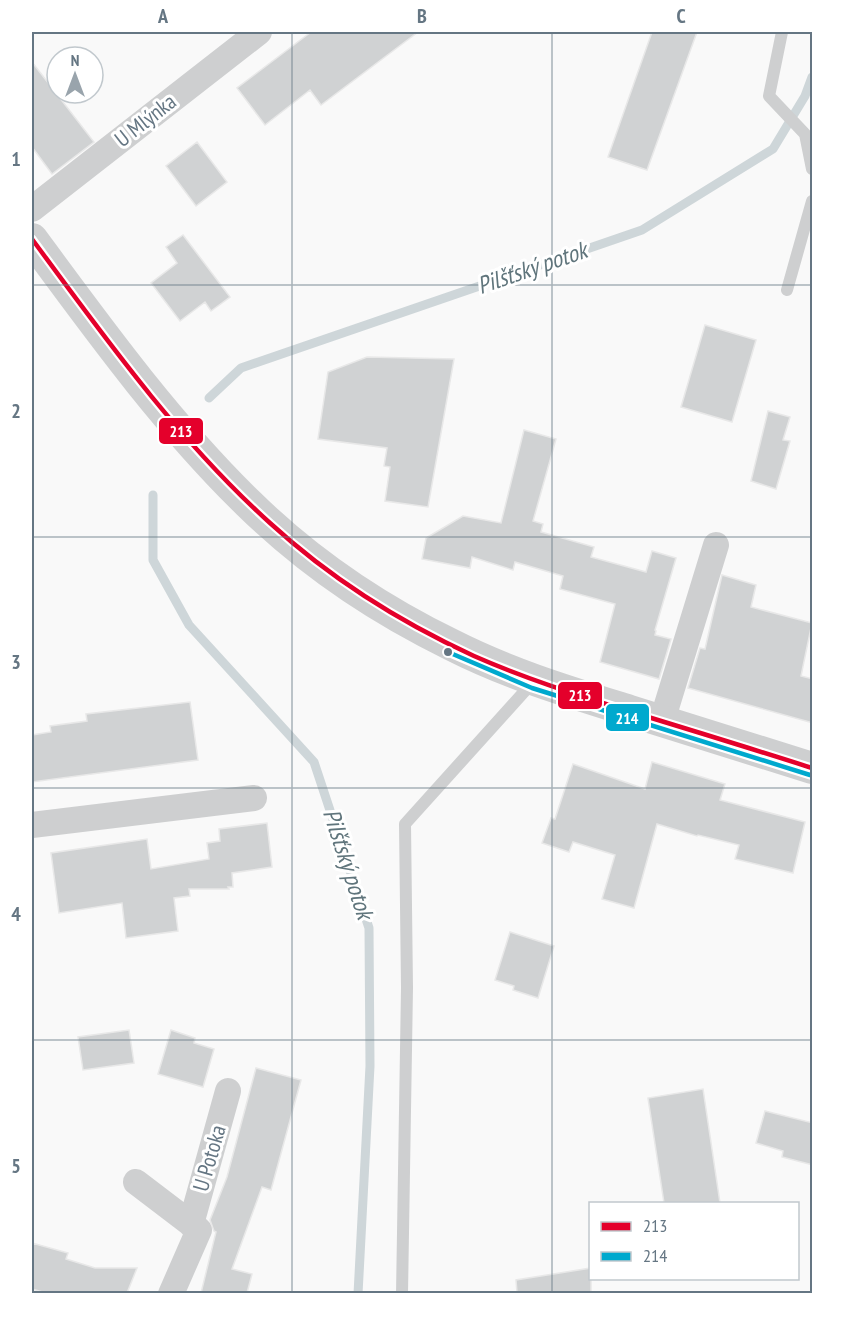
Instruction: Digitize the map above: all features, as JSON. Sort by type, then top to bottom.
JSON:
[{"type":"street","name":"U Mlýnka","points":[[32,209],[259,32]]},
{"type":"street","points":[[32,239],[93,322],[177,428],[248,504],[328,571],[373,601],[451,645],[534,681],[813,768]]},
{"type":"street","points":[[662,721],[716,545]]},
{"type":"street","points":[[32,825],[254,798]]},
{"type":"street","name":"U Potoka","points":[[191,1224],[228,1091]]},
{"type":"street","name":"U Potoka","points":[[136,1182],[199,1230],[171,1293]]},
{"type":"lane","points":[[782,32],[769,96],[805,134],[813,169]]},
{"type":"lane","points":[[787,290],[813,201]]},
{"type":"lane","points":[[402,1293],[407,988],[405,824],[534,681]]},
{"type":"building","points":[[311,32],[418,32],[321,105],[310,90],[265,125],[237,88]]},
{"type":"building","points":[[652,32],[697,32],[647,170],[608,157]]},
{"type":"building","points":[[32,62],[45,79],[45,105],[65,105],[94,142],[52,174],[32,147]]},
{"type":"building","points":[[197,142],[227,182],[196,206],[166,166]]},
{"type":"building","points":[[183,235],[230,297],[211,311],[205,302],[180,321],[151,283],[177,263],[166,247]]},
{"type":"building","points":[[705,325],[756,340],[732,422],[681,407]]},
{"type":"building","points":[[367,357],[454,359],[428,507],[385,501],[390,467],[384,466],[387,448],[318,439],[328,372]]},
{"type":"building","points":[[768,411],[790,417],[783,440],[790,441],[776,489],[751,481]]},
{"type":"building","points":[[524,430],[556,439],[533,521],[543,524],[541,532],[594,547],[591,557],[646,572],[652,551],[676,558],[655,630],[655,635],[671,639],[659,679],[600,662],[615,604],[560,589],[563,576],[515,562],[513,570],[472,557],[470,568],[422,559],[426,538],[463,516],[501,523]]},
{"type":"building","points":[[722,575],[756,585],[751,607],[812,623],[801,676],[813,679],[813,723],[688,688],[700,648],[705,649]]},
{"type":"building","points":[[190,702],[198,760],[32,782],[32,735],[51,732],[50,726],[87,721],[86,714]]},
{"type":"building","points":[[652,762],[725,784],[720,800],[805,822],[793,873],[735,859],[739,845],[657,824],[634,908],[602,899],[615,855],[573,842],[569,852],[542,843],[551,818],[555,819],[573,764],[645,789]]},
{"type":"building","points":[[267,823],[272,867],[232,873],[233,887],[228,887],[229,889],[189,889],[190,896],[174,898],[178,931],[126,938],[122,903],[59,913],[51,853],[147,839],[151,869],[209,859],[207,843],[220,841],[219,829]]},
{"type":"building","points":[[510,932],[554,946],[538,998],[513,990],[514,986],[495,980]]},
{"type":"building","points":[[129,1030],[134,1063],[83,1070],[78,1037]]},
{"type":"building","points":[[171,1030],[195,1038],[194,1043],[214,1049],[203,1087],[158,1074]]},
{"type":"building","points":[[256,1068],[301,1080],[271,1190],[262,1187],[232,1269],[252,1274],[247,1293],[201,1293],[216,1232],[210,1220],[227,1177]]},
{"type":"building","points":[[703,1089],[720,1202],[664,1202],[648,1098]]},
{"type":"building","points":[[765,1111],[813,1123],[813,1165],[782,1157],[783,1151],[756,1143]]},
{"type":"building","points":[[32,1243],[68,1253],[66,1259],[95,1268],[137,1268],[127,1293],[46,1293],[32,1289]]},
{"type":"building","points":[[589,1268],[591,1293],[517,1293],[516,1280]]},
{"type":"waterway","name":"Pilšťský potok","points":[[209,398],[241,368],[642,230],[773,149],[805,96],[812,77]]},
{"type":"waterway","name":"Pilšťský potok","points":[[153,495],[153,560],[189,625],[314,762],[369,928],[370,1066],[358,1294]]},
{"type":"transit line","name":"213","points":[[32,239],[144,387],[204,458],[270,523],[341,580],[419,629],[446,643],[534,680],[812,768]]},
{"type":"transit line","name":"214","points":[[448,652],[532,688],[810,775]]}]
